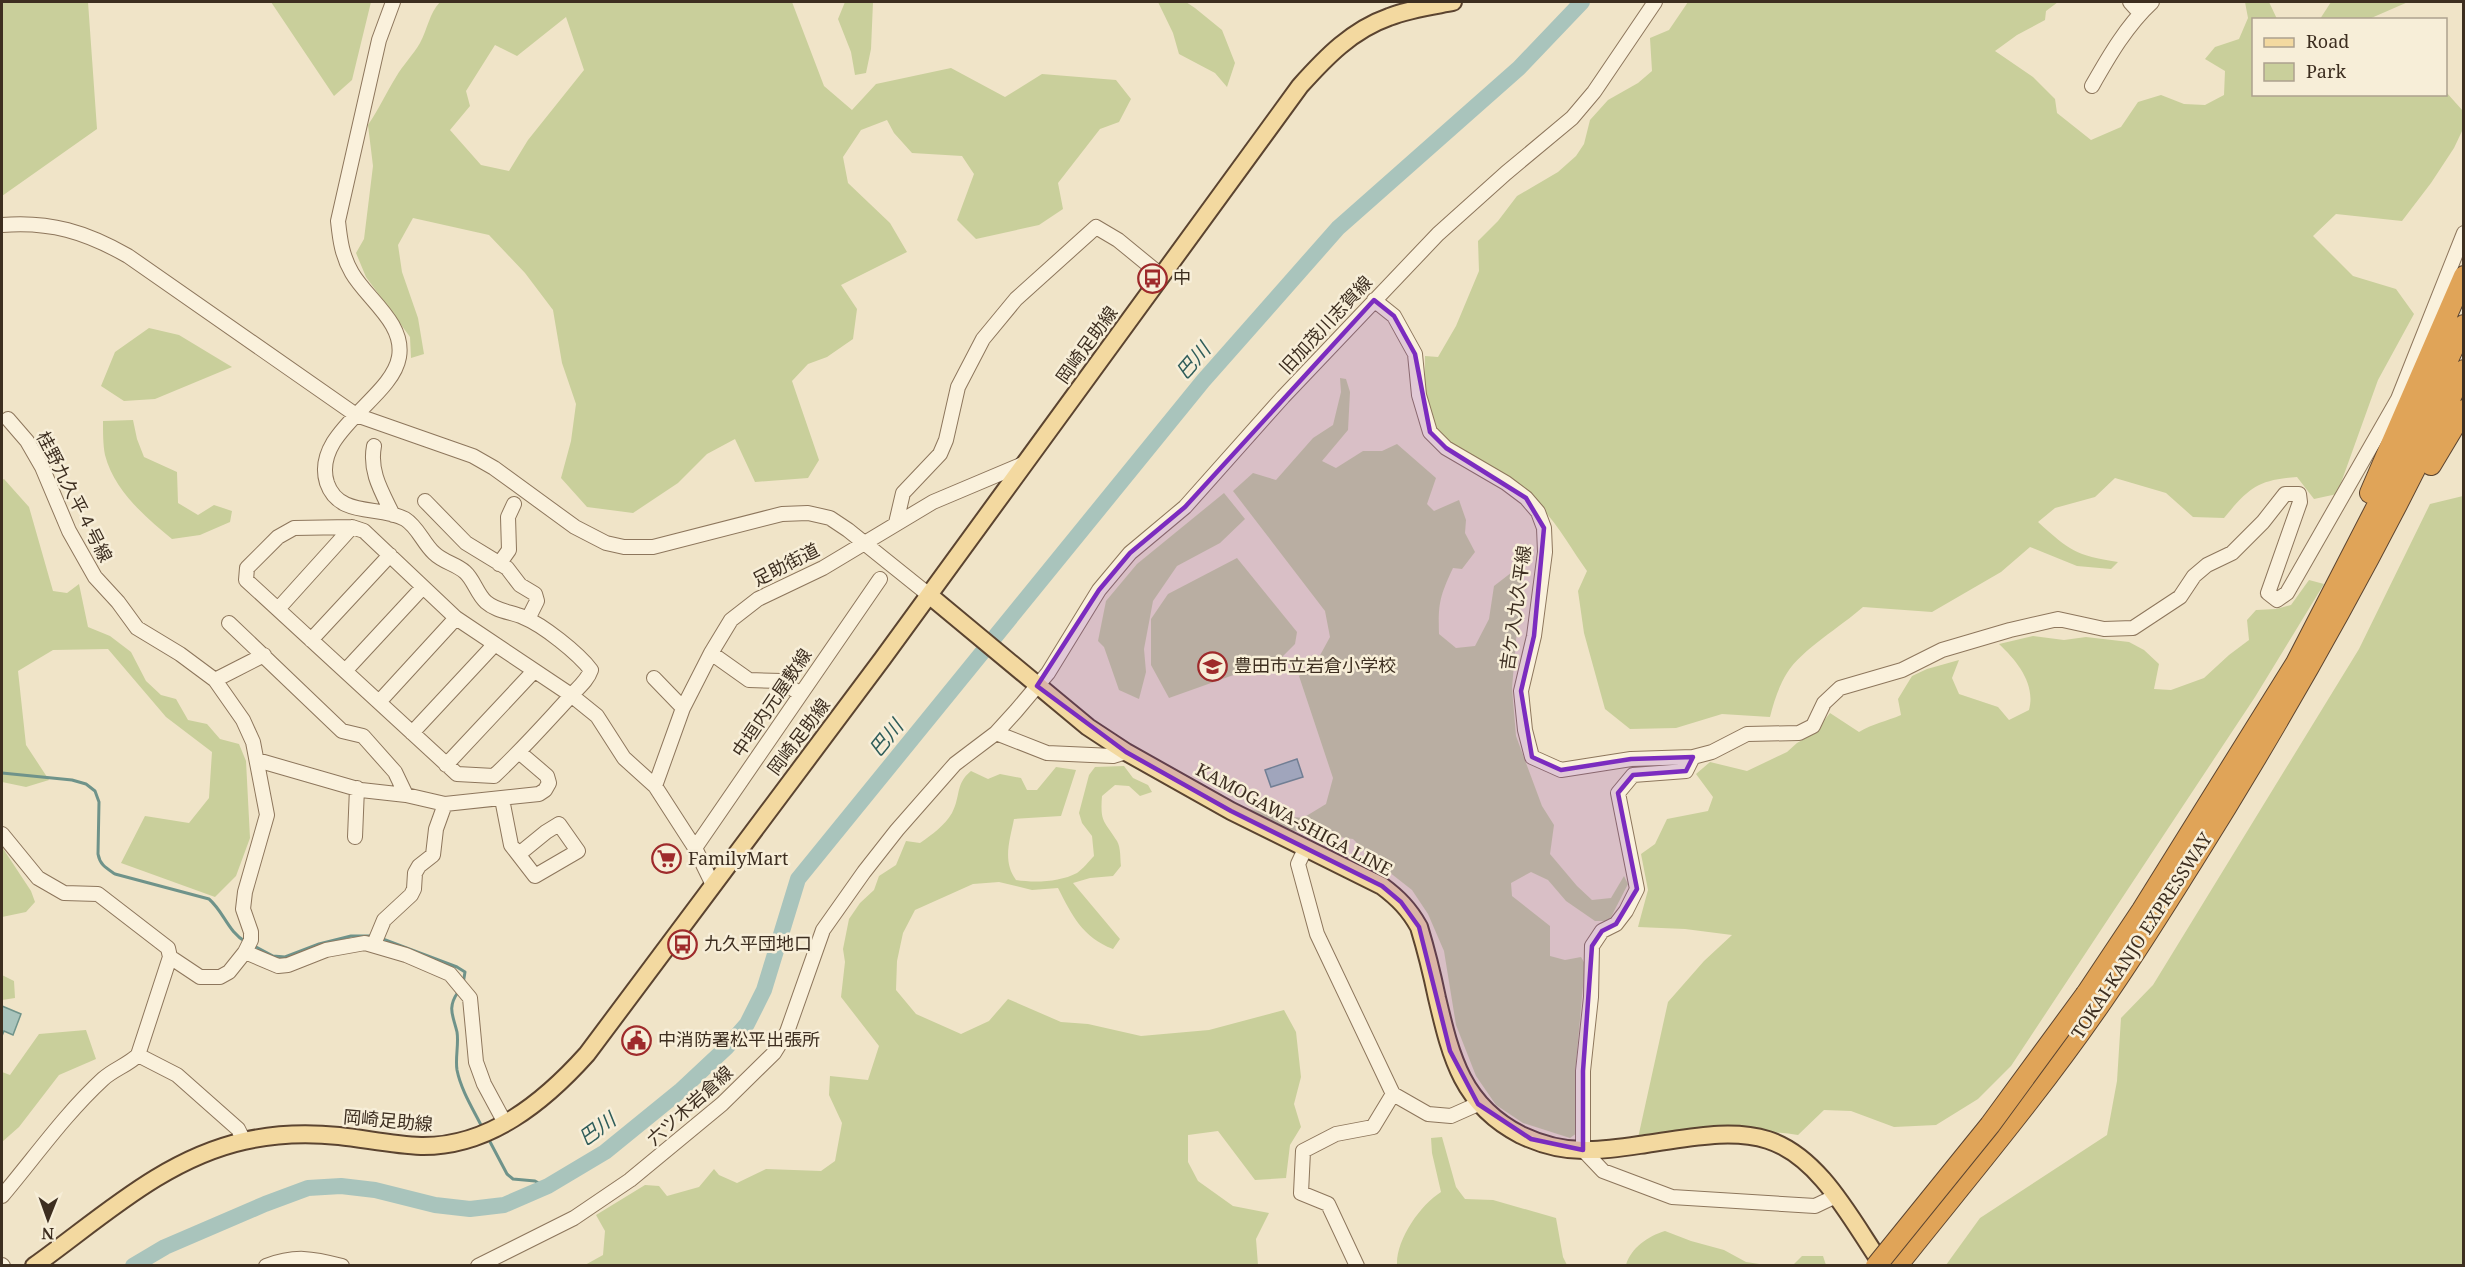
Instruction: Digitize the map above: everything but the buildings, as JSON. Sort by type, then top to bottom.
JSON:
[{"type":"highway","points":[[2296,663],[2449,313],[2463,276]]},
{"type":"highway","points":[[2296,663],[2411,440],[2463,325]]},
{"type":"highway","points":[[2355,586],[2412,479],[2463,370]]},
{"type":"highway","points":[[2355,586],[2385,547],[2463,410]]},
{"type":"highway","name":"TOKAI-KANJO EXPRESSWAY","points":[[1898,1266],[2044,1080],[2095,997],[2262,751],[2355,586]]},
{"type":"highway","name":"TOKAI-KANJO EXPRESSWAY","points":[[1876,1266],[2095,997],[2142,910],[2296,663]]},
{"type":"main road","name":"岡崎足助線","points":[[34,1266],[146,1184],[208,1152],[244,1141],[320,1135],[403,1144],[437,1145],[474,1138],[506,1123],[541,1101],[563,1081],[586,1054],[713,885],[929,595],[1300,86],[1342,43],[1356,33],[1389,16],[1453,2]]},
{"type":"main road","name":"KAMOGAWA-SHIGA LINE","points":[[929,595],[1088,727],[1126,752],[1231,811],[1382,886],[1410,911],[1419,927],[1450,1051],[1465,1084],[1478,1104],[1510,1129],[1551,1146],[1583,1150],[1711,1136],[1743,1136],[1768,1140],[1806,1163],[1836,1196],[1882,1266]]},
{"type":"street","points":[[393,2],[379,40],[338,221],[341,250],[352,274],[398,335],[399,358],[395,369],[379,390],[339,435],[327,457],[328,484],[338,499],[347,506],[393,515],[412,525],[435,554],[465,572],[487,603],[528,619],[573,653],[591,670],[588,678],[571,695],[519,752],[494,776],[457,774],[246,580],[247,568],[278,537],[294,528],[352,527],[364,531],[456,618],[571,695],[597,716],[624,758],[655,786],[695,848],[713,885]]},
{"type":"street","name":"旧加茂川志賀線","points":[[1034,682],[1048,673],[1099,590],[1130,553],[1185,507],[1283,397],[1462,211],[1572,118],[1594,92],[1655,2]]},
{"type":"street","points":[[2130,2],[2140,13]]},
{"type":"street","points":[[2092,86],[2140,13],[2152,2]]},
{"type":"street","points":[[2,225],[27,223],[54,227],[80,232],[104,242],[128,256],[356,415],[473,456],[494,468],[575,527],[606,543],[624,547],[652,547],[782,514],[808,513],[830,518],[929,595]]},
{"type":"street","points":[[896,524],[903,493],[940,454],[946,440],[958,387],[983,339],[1016,299],[1096,226],[1118,240],[1162,276]]},
{"type":"street","points":[[1836,1196],[1815,1206],[1672,1197],[1603,1171],[1583,1150],[1583,1071],[1591,997],[1592,946],[1602,931],[1616,924],[1637,889],[1618,793],[1633,775],[1686,771],[1693,757],[1712,752],[1748,734],[1799,733],[1813,726],[1824,703],[1840,688],[1902,670],[1942,650],[2058,619],[2104,629],[2133,628],[2180,597],[2194,576],[2207,565],[2232,553],[2263,522],[2285,494],[2299,494],[2300,502],[2268,593],[2277,600],[2287,593],[2398,399],[2463,233]]},
{"type":"street","name":"吉ケ入九久平線","points":[[1374,300],[1394,316],[1415,354],[1419,395],[1430,432],[1446,448],[1506,483],[1526,498],[1538,512],[1544,528],[1545,552],[1534,636],[1521,691],[1525,730],[1532,757],[1561,770],[1631,759],[1693,757]]},
{"type":"street","name":"桂野九久平４号線","points":[[8,419],[27,441],[42,467],[69,531],[95,577],[118,602],[137,628],[180,654],[215,680],[243,720],[253,742],[267,815],[245,892],[243,909],[251,933],[251,940],[245,952]]},
{"type":"street","points":[[374,446],[372,456],[375,476],[393,515]]},
{"type":"street","name":"足助街道","points":[[655,786],[683,708],[731,620],[758,599],[823,568],[933,502],[1023,464]]},
{"type":"street","points":[[425,501],[466,543],[507,568],[520,585],[535,594],[537,601],[528,619]]},
{"type":"street","points":[[499,564],[509,550],[508,517],[514,504]]},
{"type":"street","points":[[278,609],[352,527]]},
{"type":"street","points":[[311,640],[390,555]]},
{"type":"street","name":"中垣内元屋敷線","points":[[695,848],[880,579]]},
{"type":"street","points":[[345,670],[423,587]]},
{"type":"street","points":[[379,702],[456,618]]},
{"type":"street","points":[[229,623],[342,731],[363,736],[396,772],[406,795]]},
{"type":"street","points":[[412,733],[494,645]]},
{"type":"street","points":[[711,653],[749,680],[782,681],[800,694]]},
{"type":"street","points":[[215,680],[264,655]]},
{"type":"street","points":[[446,765],[534,671]]},
{"type":"street","points":[[654,678],[683,708]]},
{"type":"street","name":"六ツ木岩倉線","points":[[478,1266],[574,1218],[630,1180],[722,1104],[774,1053],[787,1032],[824,930],[897,830],[955,764],[996,733],[1034,682]]},
{"type":"street","points":[[996,733],[1047,753],[1113,756],[1126,752]]},
{"type":"street","points":[[256,760],[357,789],[406,795],[445,804],[539,794],[545,790],[549,783],[547,776],[519,752]]},
{"type":"street","points":[[355,837],[357,789]]},
{"type":"street","points":[[502,799],[511,845],[519,854]]},
{"type":"street","points":[[374,944],[384,920],[411,895],[414,889],[415,873],[419,866],[433,855],[436,829],[445,804]]},
{"type":"street","points":[[2,834],[38,878],[64,893],[98,894],[168,948],[170,957],[138,1055],[104,1078],[76,1107],[2,1196]]},
{"type":"street","points":[[1305,849],[1298,864],[1317,934],[1393,1094],[1428,1114],[1451,1116],[1478,1104]]},
{"type":"street","points":[[170,957],[200,977],[210,979],[229,972],[245,952],[278,966],[288,965],[326,950],[365,943],[374,944],[432,965],[450,974],[470,998],[476,1062],[484,1084],[506,1123]]},
{"type":"street","points":[[138,1055],[177,1075],[238,1129],[244,1141]]},
{"type":"street","points":[[1357,1266],[1328,1204],[1301,1193],[1303,1151],[1336,1134],[1373,1127],[1393,1094]]},
{"type":"street","points":[[266,1266],[285,1258],[310,1257],[342,1266]]},
{"type":"highlighted area","points":[[1374,300],[1394,316],[1415,354],[1430,432],[1446,448],[1526,498],[1544,528],[1534,636],[1521,691],[1532,757],[1561,770],[1631,759],[1693,757],[1686,771],[1633,775],[1618,793],[1637,889],[1616,924],[1602,931],[1592,946],[1583,1071],[1583,1150],[1531,1139],[1478,1104],[1450,1051],[1419,927],[1401,902],[1382,886],[1231,811],[1126,752],[1037,686],[1099,590],[1130,553],[1185,507]]},
{"type":"green space","points":[[2,2],[88,2],[97,129],[2,196]]},
{"type":"green space","points":[[271,2],[371,2],[352,80],[334,96]]},
{"type":"green space","points":[[440,2],[792,2],[824,86],[852,110],[876,84],[951,68],[1005,97],[1042,74],[1116,80],[1131,99],[1119,122],[1100,129],[1058,183],[1063,209],[1039,225],[976,239],[957,220],[974,174],[962,156],[912,153],[894,133],[887,120],[861,130],[843,157],[848,183],[890,223],[907,252],[841,285],[857,309],[853,339],[827,357],[808,364],[792,381],[819,460],[808,478],[755,482],[735,439],[707,454],[678,483],[633,513],[587,507],[561,478],[571,441],[576,404],[562,363],[553,310],[525,273],[489,235],[413,218],[398,245],[402,272],[418,318],[424,354],[411,358],[410,337],[366,277],[356,253],[364,239],[373,166],[368,125],[420,43]],"holes":[[[566,17],[584,70],[528,140],[509,171],[481,165],[450,130],[470,106],[466,91],[495,45],[517,56]]]},
{"type":"green space","points":[[845,2],[873,2],[871,49],[866,73],[855,75],[851,52],[838,19]]},
{"type":"green space","points":[[1158,2],[1186,2],[1222,30],[1235,63],[1227,87],[1215,73],[1179,54],[1173,33]]},
{"type":"green space","points":[[1688,2],[2058,2],[2046,11],[2045,20],[2017,35],[1995,51],[2033,77],[2055,99],[2057,113],[2091,140],[2121,127],[2138,102],[2161,95],[2184,104],[2205,105],[2224,95],[2225,71],[2205,59],[2215,47],[2239,39],[2248,18],[2245,2],[2269,2],[2277,18],[2252,18],[2252,96],[2447,96],[2447,93],[2463,111],[2463,129],[2454,148],[2431,183],[2402,221],[2336,214],[2313,236],[2353,276],[2396,289],[2414,314],[2378,380],[2337,494],[2314,499],[2297,477],[2283,478],[2255,487],[2240,499],[2224,518],[2193,517],[2166,493],[2115,478],[2095,497],[2055,508],[2038,522],[2066,546],[2082,554],[2118,562],[2111,569],[2077,566],[2030,547],[2001,572],[1932,612],[1863,607],[1793,664],[1779,688],[1770,717],[1722,714],[1676,728],[1630,729],[1605,709],[1584,633],[1578,591],[1587,571],[1552,520],[1536,502],[1462,455],[1439,437],[1429,421],[1427,412],[1425,356],[1438,357],[1456,326],[1479,271],[1478,241],[1498,221],[1517,196],[1558,172],[1576,156],[1584,144],[1590,120],[1608,100],[1638,83],[1652,71],[1650,38],[1669,30]]},
{"type":"green space","points":[[2331,2],[2408,2],[2371,18],[2321,18]]},
{"type":"green space","points":[[149,328],[179,335],[232,367],[155,399],[124,401],[101,386],[115,352]]},
{"type":"green space","points":[[1340,378],[1346,379],[1350,392],[1348,430],[1322,461],[1336,468],[1363,451],[1382,451],[1397,444],[1436,478],[1427,504],[1434,511],[1459,500],[1466,520],[1465,533],[1475,552],[1462,569],[1453,568],[1441,600],[1439,634],[1456,648],[1475,646],[1489,619],[1494,586],[1516,569],[1522,571],[1512,688],[1516,736],[1542,806],[1554,825],[1550,854],[1592,900],[1611,898],[1624,876],[1628,884],[1609,921],[1595,921],[1566,901],[1548,880],[1531,872],[1511,883],[1512,896],[1550,926],[1550,956],[1565,960],[1581,957],[1585,964],[1575,1074],[1577,1133],[1570,1138],[1523,1123],[1496,1105],[1476,1076],[1456,1025],[1444,951],[1428,914],[1412,890],[1375,861],[1353,839],[1280,829],[1249,814],[1250,809],[1274,815],[1303,818],[1326,804],[1333,778],[1299,676],[1318,659],[1330,637],[1325,611],[1233,491],[1253,473],[1276,480],[1313,438],[1333,425],[1341,392]]},
{"type":"green space","points":[[133,420],[144,457],[177,472],[178,503],[198,515],[214,505],[232,511],[230,522],[200,535],[172,539],[141,512],[115,480],[109,468],[104,447],[103,421]]},
{"type":"green space","points":[[4,479],[29,507],[53,591],[67,593],[79,584],[88,627],[110,636],[131,652],[146,681],[161,695],[176,699],[188,720],[207,724],[220,739],[239,744],[246,761],[250,838],[236,876],[215,897],[121,863],[145,816],[189,823],[209,798],[212,752],[166,717],[108,649],[53,650],[18,671],[26,745],[49,780],[26,787],[2,782],[2,480]]},
{"type":"green space","points":[[1224,493],[1245,519],[1220,543],[1177,566],[1153,601],[1144,649],[1146,672],[1139,699],[1119,690],[1104,647],[1098,641],[1106,601],[1137,564]]},
{"type":"green space","points":[[2463,496],[2463,1265],[1946,1265],[1980,1218],[2107,1135],[2117,1081],[2121,1018],[2153,985],[2359,649],[2430,504]]},
{"type":"green space","points":[[1237,558],[1297,632],[1295,644],[1281,658],[1169,698],[1151,665],[1151,619],[1168,594]]},
{"type":"green space","points":[[2309,580],[2324,584],[2255,697],[2011,1066],[1978,1099],[1936,1125],[1894,1127],[1851,1111],[1824,1110],[1798,1135],[1758,1131],[1718,1131],[1638,1138],[1668,1002],[1704,961],[1732,935],[1685,929],[1638,927],[1648,890],[1641,854],[1655,844],[1667,819],[1708,811],[1713,797],[1696,774],[1710,762],[1747,771],[1787,752],[1814,733],[1830,713],[1859,732],[1901,715],[1898,699],[1912,676],[1959,660],[1952,678],[1959,694],[1998,707],[2009,720],[2029,710],[2030,691],[2018,665],[1999,644],[2033,636],[2064,640],[2086,637],[2129,642],[2144,650],[2159,664],[2154,689],[2171,690],[2204,678],[2249,640],[2247,620],[2256,610],[2276,609],[2291,605]]},
{"type":"green space","points":[[1124,766],[1133,778],[1148,785],[1152,792],[1140,796],[1129,786],[1115,785],[1102,796],[1102,817],[1118,844],[1121,866],[1113,876],[1090,878],[1073,883],[1120,939],[1113,949],[1086,932],[1073,916],[1058,888],[1032,890],[999,882],[973,884],[915,910],[903,933],[897,961],[896,990],[916,1014],[961,1034],[989,1021],[1008,999],[1061,1022],[1088,1024],[1141,1036],[1209,1030],[1284,1010],[1296,1032],[1301,1077],[1294,1104],[1301,1127],[1290,1145],[1286,1178],[1255,1180],[1218,1131],[1188,1135],[1188,1162],[1198,1181],[1233,1206],[1269,1213],[1256,1239],[1258,1265],[585,1265],[603,1255],[605,1231],[596,1215],[645,1185],[659,1186],[667,1196],[699,1187],[714,1169],[719,1175],[737,1183],[766,1169],[821,1171],[835,1161],[842,1123],[829,1095],[830,1076],[868,1080],[879,1046],[841,997],[845,962],[843,949],[849,919],[860,903],[874,890],[879,876],[896,865],[906,841],[920,843],[945,822],[955,807],[960,786],[971,771],[988,779],[1000,774],[1021,778],[1027,790],[1037,790],[1056,767],[1076,770],[1061,816],[1014,819],[1008,850],[1012,873],[1016,880],[1039,881],[1055,880],[1077,873],[1094,856],[1092,836],[1082,823],[1079,813],[1089,775],[1095,767]]},
{"type":"green space","points":[[2,847],[31,891],[35,902],[26,912],[2,917]]},
{"type":"green space","points":[[2,975],[14,981],[15,998],[2,1000]]},
{"type":"green space","points":[[86,1030],[96,1059],[59,1075],[19,1127],[2,1142],[2,1072],[10,1075],[39,1034]]},
{"type":"green space","points":[[1442,1137],[1456,1187],[1465,1199],[1493,1200],[1556,1218],[1563,1257],[1567,1265],[1397,1265],[1400,1245],[1411,1224],[1425,1205],[1441,1192],[1431,1138]]},
{"type":"green space","points":[[1665,1231],[1724,1250],[1746,1262],[1766,1265],[1626,1265],[1632,1253],[1641,1244]]},
{"type":"green space","points":[[1802,1256],[1823,1256],[1826,1265],[1793,1265]]},
{"type":"water","points":[[1297,759],[1303,777],[1271,787],[1265,770]]},
{"type":"water","points":[[2,1006],[21,1014],[13,1035],[4,1031],[2,1036]]},
{"type":"waterway","name":"巴川","points":[[133,1266],[165,1247],[308,1188],[341,1186],[375,1190],[435,1205],[470,1209],[504,1205],[548,1186],[605,1152],[680,1091],[726,1048],[747,1024],[764,990],[798,879],[1203,381],[1338,228],[1519,68],[1582,2]]},
{"type":"waterway","points":[[2,773],[72,780],[86,784],[95,791],[99,802],[98,854],[104,866],[115,874],[209,899],[235,933],[246,942]]},
{"type":"waterway","points":[[252,945],[273,956],[285,957],[319,944],[351,936],[374,936]]},
{"type":"waterway","points":[[380,938],[457,967],[465,972],[463,984]]},
{"type":"waterway","points":[[458,992],[452,1007],[457,1032],[457,1070],[464,1092],[482,1127]]},
{"type":"waterway","points":[[488,1138],[507,1174],[513,1179],[535,1181],[549,1189]]},
{"type":"place","name":"中","points":[[1152,278]]},
{"type":"place","name":"豊田市立岩倉小学校","points":[[1213,666]]},
{"type":"place","name":"FamilyMart","points":[[667,859]]},
{"type":"place","name":"九久平団地口","points":[[683,944]]},
{"type":"place","name":"中消防署松平出張所","points":[[637,1040]]}]
